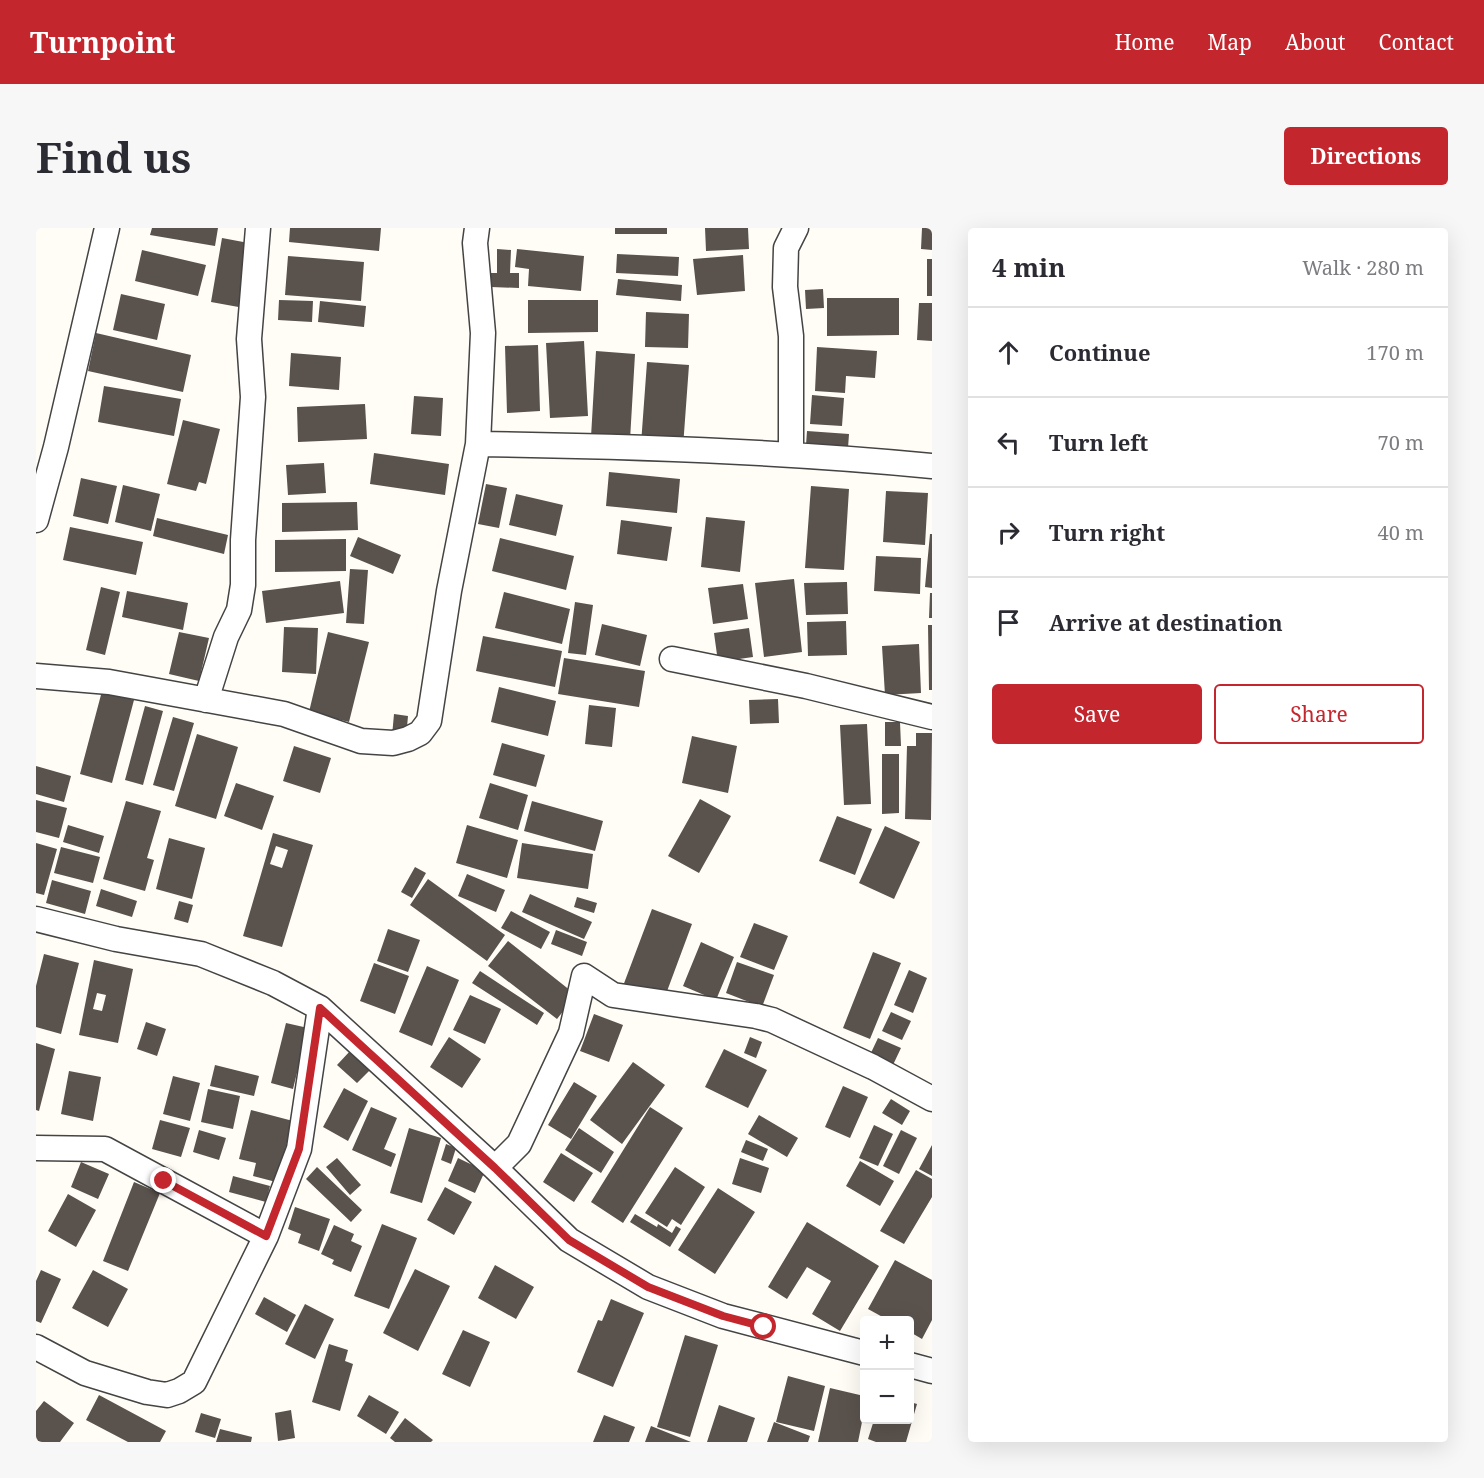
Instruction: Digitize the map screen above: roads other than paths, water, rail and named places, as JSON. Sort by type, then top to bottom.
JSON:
[{"type":"street","points":[[36,520],[56,447],[107,228]]},
{"type":"street","points":[[206,700],[226,637],[239,610],[243,585],[243,540],[253,397],[249,339],[258,228]]},
{"type":"street","points":[[36,676],[109,682],[284,714],[361,741],[393,743],[408,740],[420,733],[429,721],[449,591],[478,444],[483,333],[475,243],[477,228]]},
{"type":"street","points":[[790,455],[791,336],[785,277],[786,248],[796,228]]},
{"type":"street","points":[[478,444],[590,445],[790,455],[932,466]]},
{"type":"street","points":[[672,659],[806,686],[932,717]]},
{"type":"street","points":[[36,919],[116,939],[201,954],[273,982],[320,1008],[495,1168],[569,1240],[648,1287],[723,1316],[860,1352]]},
{"type":"street","points":[[495,1168],[519,1144],[571,1033],[584,976],[613,995],[772,1020],[873,1067],[932,1099]]},
{"type":"street","points":[[36,1347],[85,1373],[147,1392],[167,1395],[179,1392],[194,1382],[266,1236],[299,1149],[320,1008]]},
{"type":"street","points":[[36,1148],[105,1149],[266,1236]]},
{"type":"street","points":[[914,1366],[932,1371]]}]
